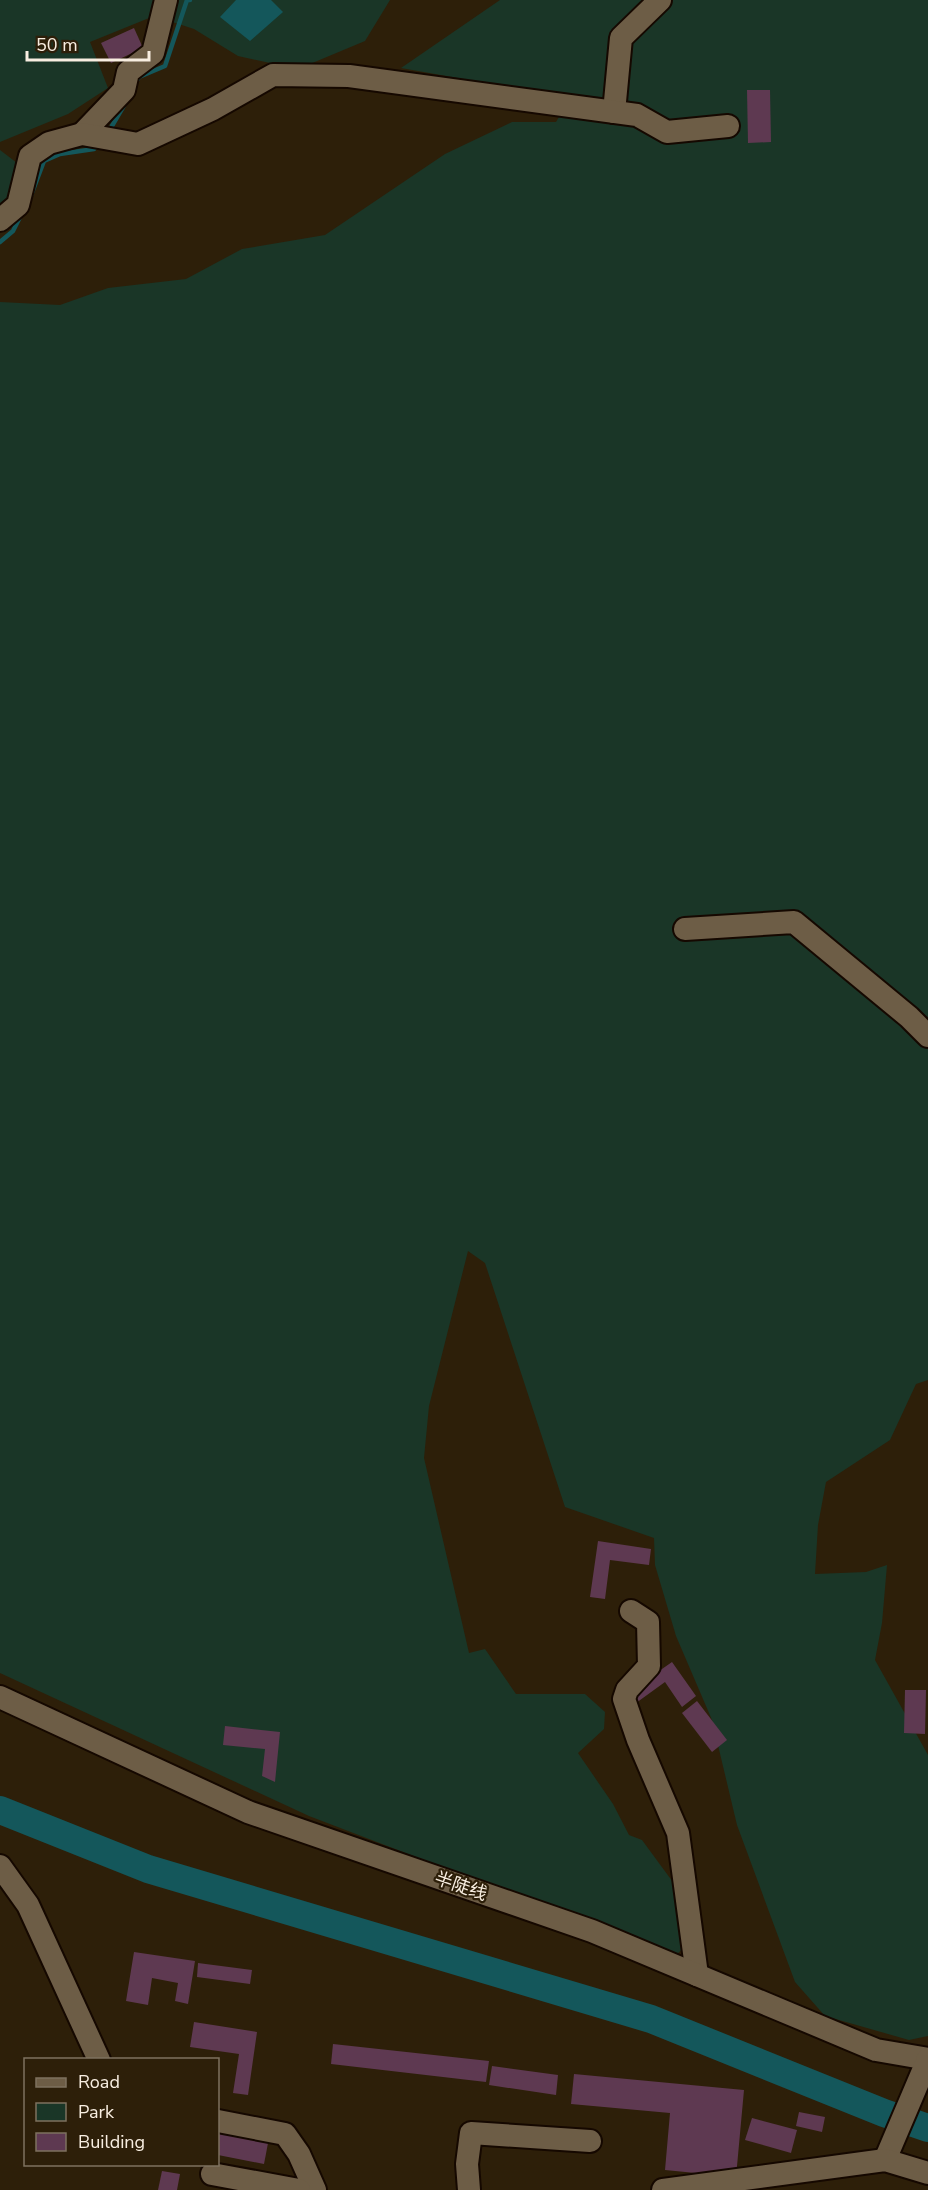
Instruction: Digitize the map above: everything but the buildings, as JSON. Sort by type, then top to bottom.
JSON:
[{"type":"street","points":[[87,135],[124,90],[128,72],[153,54],[166,0]]},
{"type":"street","points":[[615,112],[621,38],[660,0]]},
{"type":"street","points":[[0,220],[18,206],[30,156],[49,143],[87,135],[138,144],[213,109],[273,75],[349,76],[637,115],[667,132],[728,126]]},
{"type":"street","points":[[685,929],[794,922],[909,1017],[928,1036]]},
{"type":"street","points":[[631,1611],[648,1622],[649,1666],[627,1690],[624,1699],[638,1740],[678,1833],[697,1975]]},
{"type":"street","name":"半陡线","points":[[0,1697],[248,1812],[591,1931],[876,2050],[928,2059]]},
{"type":"street","points":[[0,1866],[28,1905],[98,2058]]},
{"type":"street","points":[[885,2160],[928,2059]]},
{"type":"street","points":[[219,2121],[285,2134],[299,2154],[315,2190]]},
{"type":"street","points":[[469,2190],[467,2164],[471,2133],[590,2141]]},
{"type":"street","points":[[663,2190],[885,2160],[928,2173]]},
{"type":"street","points":[[212,2174],[298,2190]]},
{"type":"green space","points":[[0,0],[390,0],[365,41],[298,69],[238,56],[194,29],[154,16],[90,42],[108,88],[68,114],[0,142]]},
{"type":"green space","points":[[500,0],[928,0],[928,1380],[916,1384],[890,1440],[826,1482],[818,1525],[815,1574],[866,1572],[887,1565],[882,1623],[875,1660],[928,1755],[928,2036],[909,2040],[825,2016],[795,1982],[737,1825],[712,1720],[676,1636],[655,1565],[654,1538],[565,1507],[485,1263],[468,1251],[429,1406],[424,1458],[469,1653],[485,1649],[516,1694],[585,1694],[605,1712],[604,1729],[578,1753],[613,1804],[629,1835],[642,1840],[678,1889],[692,1940],[675,1956],[309,1816],[0,1673],[0,302],[60,305],[108,288],[186,279],[242,249],[325,235],[445,154],[512,122],[556,122],[570,98],[401,68]]},
{"type":"green space","points":[[0,150],[17,163],[15,190],[0,204]]},
{"type":"water","points":[[236,0],[271,0],[283,12],[250,41],[220,17]]},
{"type":"waterway","points":[[135,84],[139,77],[165,66],[187,0],[190,0]]},
{"type":"waterway","points":[[109,131],[126,102]]},
{"type":"waterway","points":[[30,198],[44,161],[60,154],[94,149],[98,144]]},
{"type":"waterway","points":[[0,242],[13,231],[22,213]]},
{"type":"waterway","points":[[0,1810],[148,1869],[651,2019],[884,2113],[928,2128]]}]
